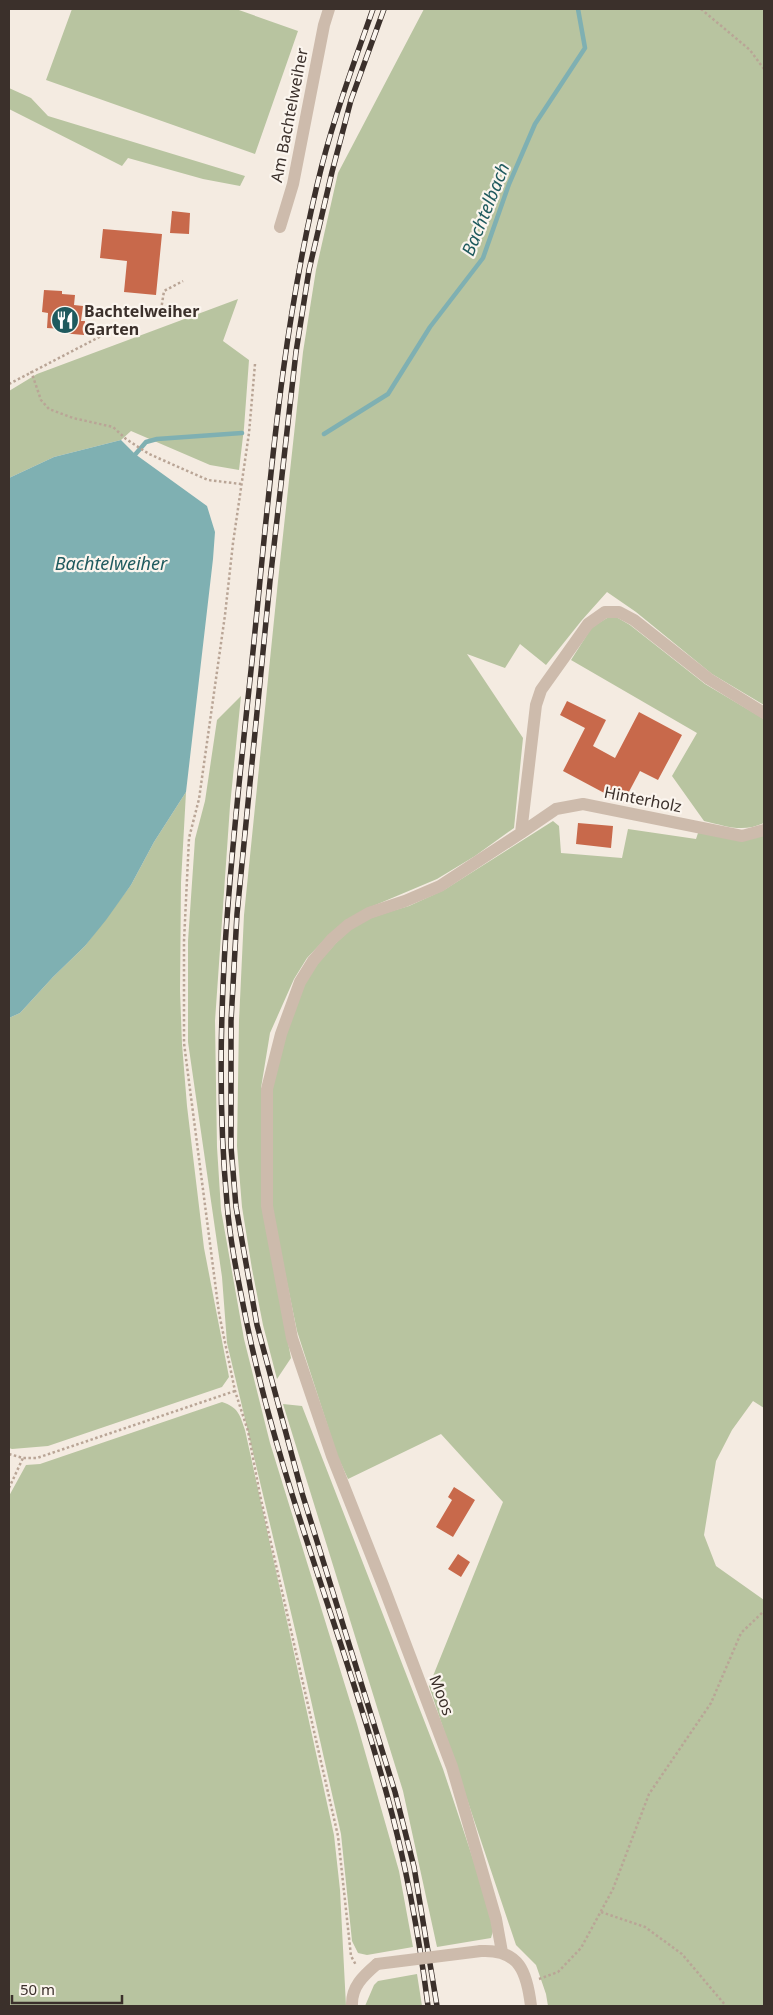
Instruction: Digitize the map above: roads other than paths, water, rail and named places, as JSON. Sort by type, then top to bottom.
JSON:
[{"type":"street","name":"Am Bachtelweiher","points":[[280,227],[293,184],[324,25],[329,9]]},
{"type":"street","points":[[521,833],[536,705],[541,690],[588,624],[605,612],[619,612],[634,620],[709,679],[764,713]]},
{"type":"street","name":"Hinterholz","points":[[332,1456],[292,1338],[267,1206],[267,1089],[281,1034],[300,982],[313,961],[332,938],[348,925],[369,913],[406,901],[440,886],[556,809],[583,804],[742,836],[764,830]]},
{"type":"street","name":"Moos","points":[[332,1456],[452,1767],[496,1919],[502,1952]]},
{"type":"street","points":[[352,2006],[352,1995],[361,1978],[377,1964],[480,1951],[502,1952],[522,1969],[528,1982],[531,2006]]},
{"type":"water","name":"Bachtelweiher","points":[[121,440],[135,454],[207,506],[215,532],[186,792],[154,842],[131,885],[106,920],[85,946],[20,1013],[9,1018],[9,478],[54,457]]},
{"type":"waterway","name":"Bachtelbach","points":[[324,434],[388,394],[430,327],[483,258],[509,184],[535,124],[585,48],[578,9]]},
{"type":"waterway","name":"Bachtelbach","points":[[133,457],[146,442],[157,439],[242,433]]},
{"type":"railway","points":[[373,9],[327,145],[308,226],[286,349],[271,474],[231,864],[222,999],[222,1135],[228,1218],[238,1279],[261,1384],[294,1502],[352,1677],[387,1795],[411,1900],[428,2006]]},
{"type":"railway","points":[[384,9],[351,100],[332,172],[309,270],[296,352],[270,581],[237,914],[231,1021],[231,1147],[236,1207],[257,1325],[302,1493],[395,1792],[414,1867],[437,2006]]},
{"type":"place","name":"Bachtelweiher Garten","points":[[65,320]]}]
